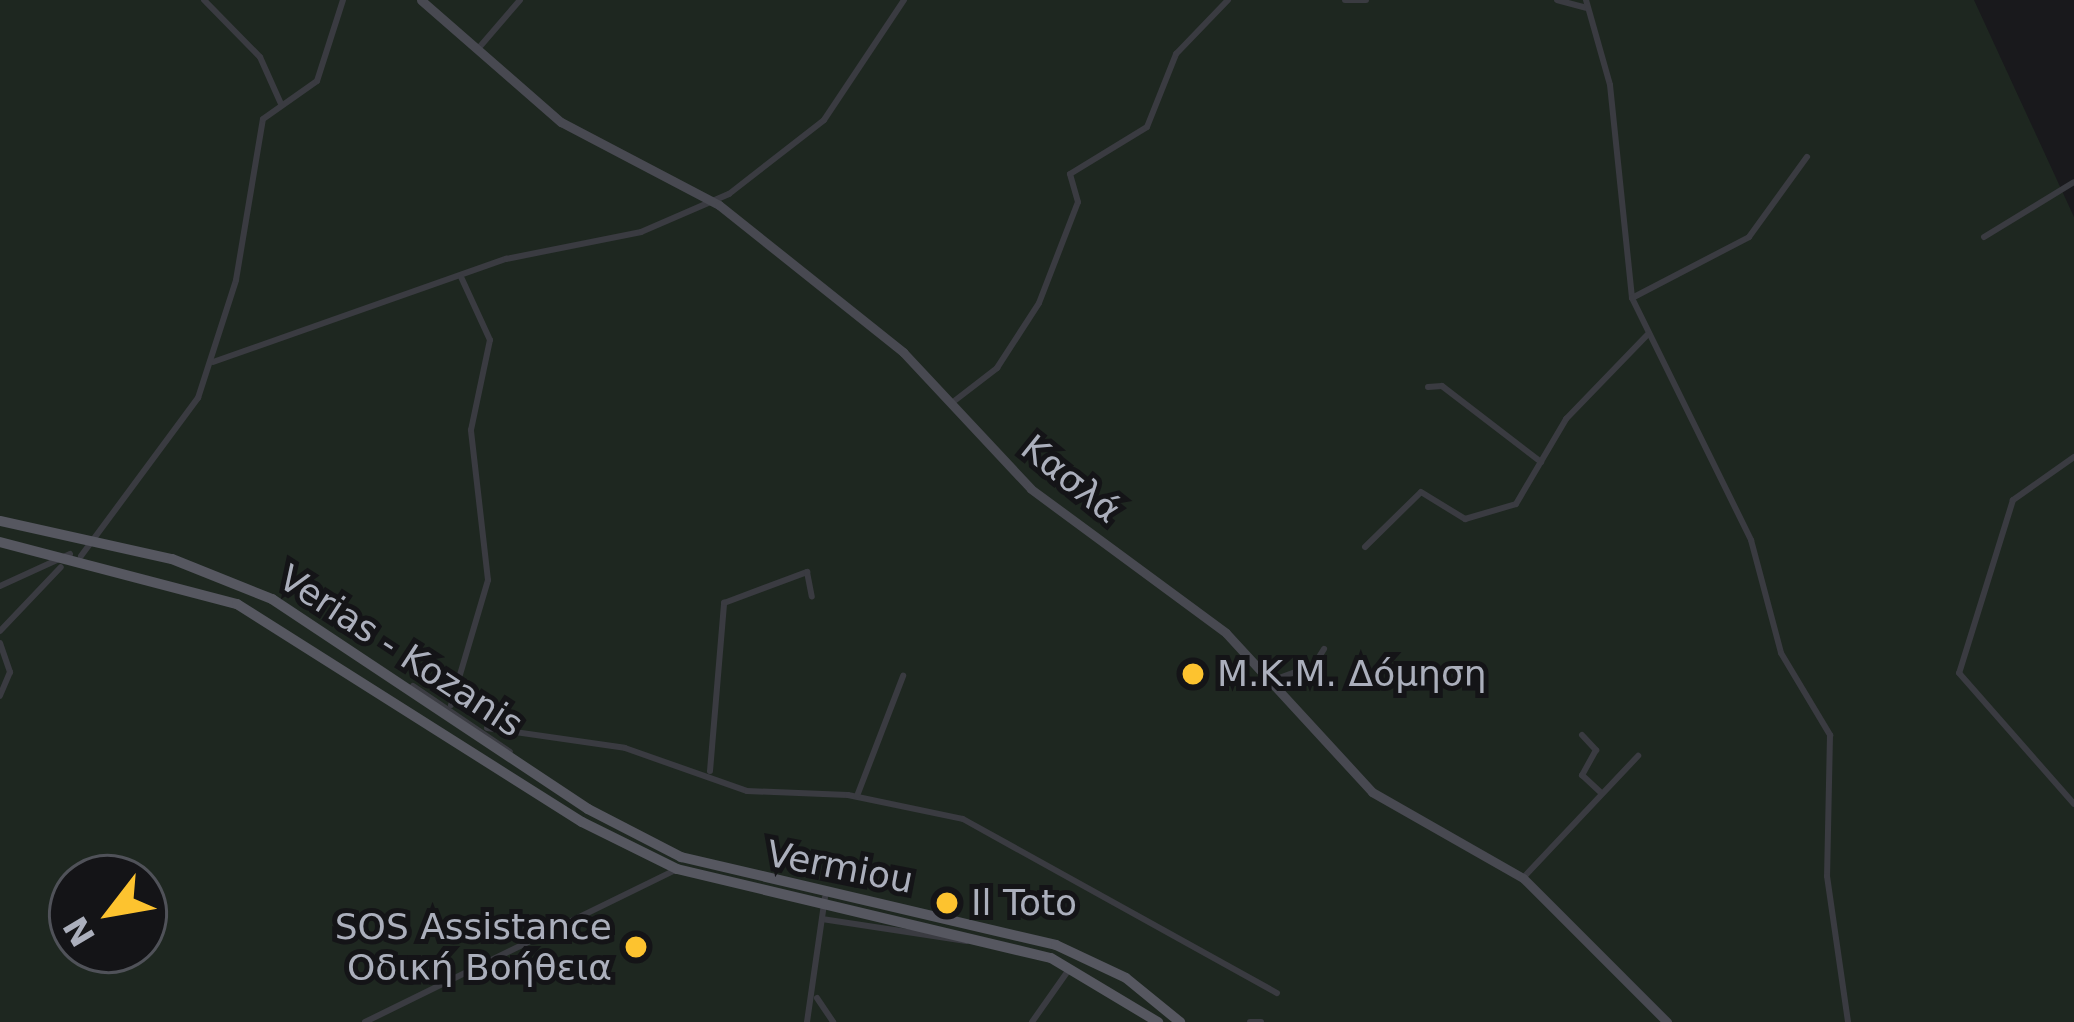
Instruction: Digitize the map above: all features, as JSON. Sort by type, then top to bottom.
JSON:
[{"type":"main road","name":"Verias - Kozanis","points":[[0,521],[86,539],[258,592],[679,863]]},
{"type":"main road","name":"Verias - Kozanis","points":[[0,542],[76,555],[216,595],[302,637],[563,811],[679,863]]},
{"type":"main road","name":"Vermiou","points":[[679,863],[824,908],[978,938],[1072,966],[1158,1022]]},
{"type":"main road","name":"Vermiou","points":[[824,908],[1056,945],[1126,978],[1180,1022]]},
{"type":"street","points":[[204,0],[260,57],[281,104]]},
{"type":"street","points":[[0,631],[76,555],[190,412],[213,362],[257,137],[281,104],[317,81],[343,0]]},
{"type":"street","name":"Κασλά","points":[[422,0],[583,137],[709,198],[953,402],[1030,489],[1210,619],[1372,792],[1523,878],[1667,1022]]},
{"type":"street","points":[[477,50],[520,0]]},
{"type":"street","points":[[213,362],[556,244],[641,232],[709,198],[803,143],[904,0]]},
{"type":"street","points":[[953,402],[997,368],[1042,297],[1078,202],[1070,174],[1148,127],[1176,54],[1228,0]]},
{"type":"street","points":[[1345,0],[1366,0]]},
{"type":"street","points":[[1557,0],[1586,4],[1610,86],[1631,298],[1751,540],[1781,653],[1830,735],[1827,876],[1848,1022]]},
{"type":"street","points":[[1631,298],[1749,237],[1808,157]]},
{"type":"street","points":[[1984,236],[2074,182]]},
{"type":"street","points":[[451,705],[488,580],[472,430],[490,340],[460,278]]},
{"type":"street","points":[[1365,547],[1420,492],[1465,520],[1508,509],[1612,363],[1647,335]]},
{"type":"street","points":[[1428,387],[1442,386],[1541,462]]},
{"type":"street","points":[[2074,457],[2013,500],[1959,673],[2074,804]]},
{"type":"street","points":[[0,586],[30,566],[61,567]]},
{"type":"street","points":[[710,771],[728,597],[807,572],[812,597]]},
{"type":"street","points":[[0,643],[10,672],[0,696]]},
{"type":"street","points":[[1270,681],[1314,665],[1324,649]]},
{"type":"street","points":[[857,796],[903,676]]},
{"type":"street","points":[[397,678],[487,728],[535,774]]},
{"type":"street","points":[[487,728],[502,722],[710,771],[747,790],[857,796],[1016,843],[1277,993]]},
{"type":"street","points":[[1582,735],[1596,750],[1582,775],[1601,794]]},
{"type":"street","points":[[1523,878],[1638,756]]},
{"type":"street","points":[[365,1022],[679,863]]},
{"type":"street","points":[[807,1022],[817,998],[824,908]]},
{"type":"street","points":[[1032,1022],[1072,966]]},
{"type":"street","points":[[817,998],[832,1022]]},
{"type":"street","points":[[1250,1022],[1261,1022]]},
{"type":"shaded area","points":[[0,0],[1974,0],[2074,217],[2074,1022],[0,1022]]},
{"type":"place","name":"Μ.Κ.Μ. Δόμηση","points":[[1193,674]]},
{"type":"place","name":"Il Toto","points":[[947,903]]},
{"type":"place","name":"SOS Assistance Οδική Βοήθεια","points":[[636,947]]}]
